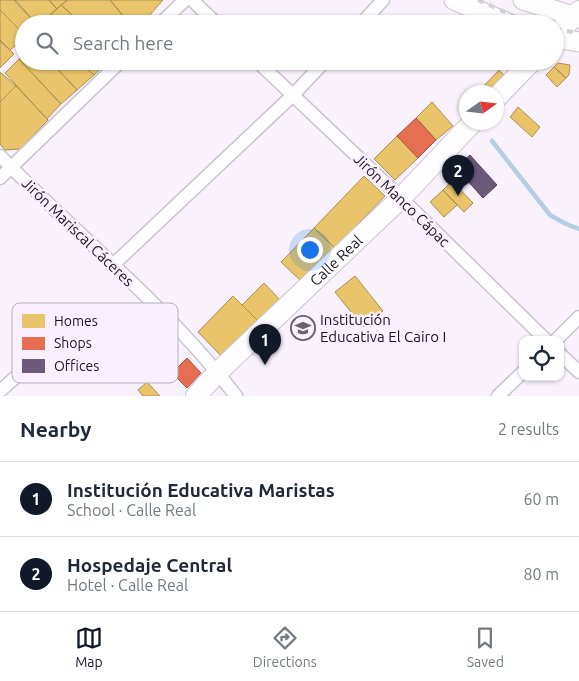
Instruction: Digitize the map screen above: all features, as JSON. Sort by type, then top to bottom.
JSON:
[{"type":"highway","points":[[564,28],[577,16]]},
{"type":"highway","points":[[504,90],[523,70]]},
{"type":"highway","name":"Calle Real","points":[[196,396],[218,372],[401,198],[466,130]]},
{"type":"main road","points":[[454,0],[489,15]]},
{"type":"main road","points":[[524,0],[577,16]]},
{"type":"main road","points":[[564,39],[579,42]]},
{"type":"street","points":[[169,15],[185,0]]},
{"type":"street","points":[[192,0],[208,15]]},
{"type":"street","points":[[369,15],[383,0]]},
{"type":"street","points":[[0,178],[112,70]]},
{"type":"street","name":"Jirón Manco Cápac","points":[[267,70],[542,336]]},
{"type":"street","points":[[114,264],[293,95],[317,70]]},
{"type":"street","name":"Jirón Mariscal Cáceres","points":[[0,156],[114,264],[152,303]]},
{"type":"street","points":[[560,336],[579,317]]},
{"type":"street","name":"Jirón Mariscal Cáceres","points":[[178,330],[218,372],[236,396]]},
{"type":"street","points":[[564,358],[579,372]]},
{"type":"street","points":[[498,396],[519,376]]},
{"type":"street","points":[[0,391],[12,380]]},
{"type":"building: Homes","points":[[0,0],[14,0],[28,15],[15,15],[15,25],[0,10]]},
{"type":"building: Homes","points":[[15,0],[49,0],[57,9],[50,15],[29,15]]},
{"type":"building: Homes","points":[[49,0],[67,0],[57,9]]},
{"type":"building: Homes","points":[[68,0],[110,0],[122,15],[72,15],[61,5]]},
{"type":"building: Homes","points":[[110,0],[163,0],[150,15],[122,15]]},
{"type":"building: Homes","points":[[61,5],[72,15],[50,15]]},
{"type":"building: Homes","points":[[0,10],[15,25],[15,46],[10,50],[0,40]]},
{"type":"building: Homes","points":[[0,41],[14,54],[0,68]]},
{"type":"building: Homes","points":[[15,63],[15,70],[29,70],[61,104],[47,119],[5,73]]},
{"type":"building: Homes","points":[[564,64],[570,65],[569,75],[566,78],[557,70],[564,70]]},
{"type":"building: Homes","points":[[29,70],[58,70],[77,90],[61,104]]},
{"type":"building: Homes","points":[[58,70],[89,70],[94,75],[77,90]]},
{"type":"building: Homes","points":[[89,70],[99,70],[94,75]]},
{"type":"building: Homes","points":[[499,70],[506,77],[499,85],[485,85]]},
{"type":"building: Homes","points":[[551,70],[557,70],[566,78],[557,87],[546,75]]},
{"type":"building: Homes","points":[[0,72],[16,86],[0,102]]},
{"type":"building: Homes","points":[[16,86],[48,120],[20,149],[5,150],[0,144],[0,102]]},
{"type":"building: Homes","points":[[432,102],[453,126],[436,140],[416,118]]},
{"type":"building: Homes","points":[[518,107],[540,127],[532,137],[510,117]]},
{"type":"building: Homes","points":[[397,136],[418,158],[395,180],[374,159]]},
{"type":"building: Homes","points":[[364,176],[385,196],[335,248],[314,228]]},
{"type":"building: Homes","points":[[452,181],[473,203],[464,212],[443,190]]},
{"type":"building: Homes","points":[[443,190],[457,205],[444,217],[430,202]]},
{"type":"building: Homes","points":[[314,228],[335,248],[302,282],[281,262]]},
{"type":"building: Homes","points":[[355,276],[383,311],[363,327],[335,292]]},
{"type":"building: Homes","points":[[264,283],[281,301],[260,323],[242,305]]},
{"type":"building: Homes","points":[[233,296],[260,323],[224,359],[198,332]]},
{"type":"building: Homes","points":[[148,383],[160,396],[143,396],[138,390]]},
{"type":"building: Shops","points":[[416,118],[436,140],[418,158],[397,136]]},
{"type":"building: Shops","points":[[187,358],[201,373],[187,388],[178,379],[178,367]]},
{"type":"building: Offices","points":[[470,155],[497,185],[483,198],[456,168]]},
{"type":"waterway","points":[[492,141],[550,215],[579,229]]},
{"type":"railway","points":[[478,0],[512,15]]},
{"type":"railway","points":[[564,30],[579,33]]},
{"type":"place","name":"Hospedaje Central","points":[[458,196]]},
{"type":"place","name":"Institución Educativa El Cairo I","points":[[303,328]]},
{"type":"place","name":"Institución Educativa Maristas","points":[[265,365]]}]
